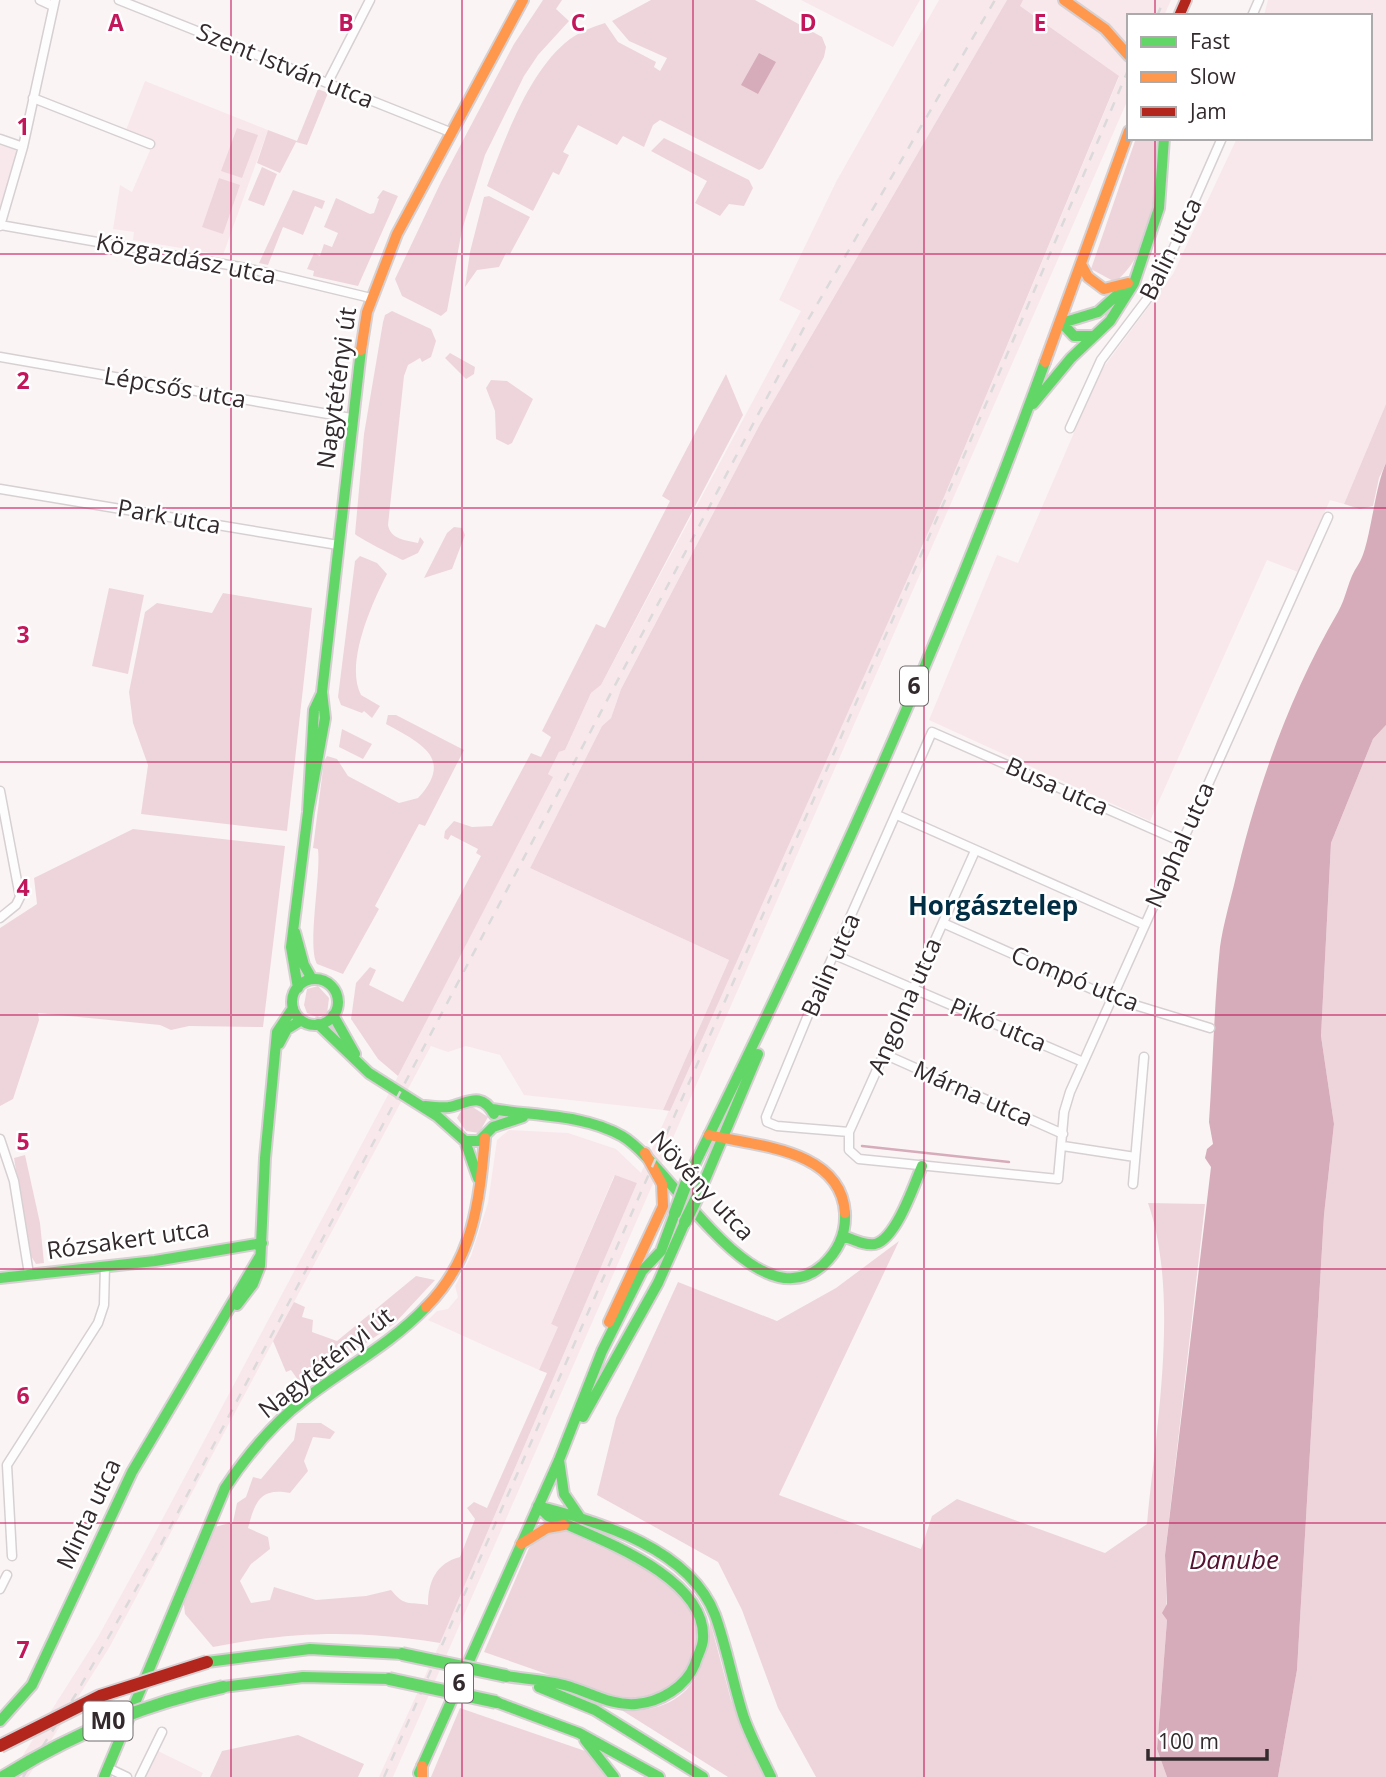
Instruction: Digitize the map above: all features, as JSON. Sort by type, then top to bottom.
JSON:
[{"type":"main road","name":"Nagytétényi út","points":[[262,1242],[264,1172],[277,1032],[293,1008],[298,988],[291,961],[308,812],[325,718],[322,692],[360,347],[371,298],[397,234],[523,0]]},
{"type":"main road","points":[[1063,0],[1105,29],[1127,54]]},
{"type":"main road","name":"6","points":[[561,1456],[658,1283],[724,1139],[792,967],[994,503],[1062,323],[1127,137]]},
{"type":"main road","points":[[1032,404],[1071,358],[1122,306],[1134,285],[1161,204],[1165,176],[1164,140]]},
{"type":"main road","points":[[1062,323],[1077,321],[1101,312],[1131,281],[1142,261]]},
{"type":"main road","points":[[1082,264],[1088,276],[1104,289],[1120,287],[1131,281]]},
{"type":"main road","points":[[1062,323],[1074,336],[1096,335]]},
{"type":"main road","name":"Nagytétényi út","points":[[295,929],[304,965],[312,979]]},
{"type":"main road","name":"6","points":[[421,1773],[561,1456],[603,1351],[642,1271],[661,1251],[689,1176],[792,967]]},
{"type":"main road","points":[[293,1008],[300,1021],[318,1024],[333,1015],[338,1004],[335,989],[327,981],[312,979],[298,988]]},
{"type":"main road","name":"Növény utca","points":[[333,1015],[360,1063]]},
{"type":"main road","name":"Nagytétényi út","points":[[275,1053],[287,1029],[300,1021]]},
{"type":"main road","name":"Növény utca","points":[[318,1024],[389,1088],[424,1106],[465,1141]]},
{"type":"main road","name":"Növény utca","points":[[424,1106],[455,1105],[474,1097],[485,1101],[492,1109],[597,1126],[621,1135],[645,1153],[726,1244],[758,1269],[783,1277],[814,1271],[833,1256],[844,1236],[846,1221],[843,1197],[832,1178],[823,1170],[789,1153],[709,1135]]},
{"type":"main road","points":[[450,1126],[449,1118],[455,1105]]},
{"type":"main road","points":[[465,1141],[485,1138],[494,1127],[492,1109]]},
{"type":"main road","name":"Növény utca","points":[[494,1127],[529,1115]]},
{"type":"main road","name":"Nagytétényi út","points":[[106,1772],[231,1478],[256,1446],[292,1410],[411,1324],[441,1294],[458,1267],[473,1231],[485,1138]]},
{"type":"main road","name":"Nagytétényi út","points":[[465,1141],[480,1184]]},
{"type":"main road","points":[[603,1351],[611,1315],[663,1206],[662,1184],[645,1153]]},
{"type":"main road","points":[[844,1236],[870,1244],[882,1242],[893,1229],[922,1166]]},
{"type":"main road","name":"Minta utca","points":[[0,1721],[32,1685],[132,1472],[219,1325],[253,1284],[262,1242]]},
{"type":"main road","name":"Rózsakert utca","points":[[0,1278],[174,1258],[262,1242]]},
{"type":"main road","points":[[561,1456],[564,1494],[580,1517]]},
{"type":"main road","points":[[538,1506],[580,1517],[667,1558],[681,1568],[704,1594],[719,1626],[745,1721],[771,1777]]},
{"type":"main road","points":[[506,1676],[567,1685],[614,1701],[649,1702],[683,1683],[699,1656],[701,1624],[698,1612],[682,1587],[652,1565],[564,1525],[548,1516],[538,1506]]},
{"type":"main road","points":[[521,1544],[547,1528],[564,1525]]},
{"type":"main road","name":"M0","points":[[0,1746],[54,1715],[148,1677],[207,1662],[310,1649],[402,1654],[506,1676],[595,1710],[703,1777]]},
{"type":"main road","name":"M0","points":[[4,1777],[99,1724],[170,1699],[223,1687],[303,1678],[389,1679],[496,1702],[579,1733],[659,1777]]},
{"type":"main road","points":[[579,1733],[614,1777]]},
{"type":"street","points":[[0,226],[23,147],[54,3],[40,0]]},
{"type":"street","name":"Szent István utca","points":[[119,0],[450,132]]},
{"type":"street","points":[[328,82],[370,0]]},
{"type":"street","points":[[33,98],[150,144]]},
{"type":"street","points":[[0,139],[23,147]]},
{"type":"street","name":"Balin utca","points":[[1070,428],[1101,360],[1157,286],[1221,140]]},
{"type":"street","name":"Közgazdász utca","points":[[0,226],[246,268],[371,298]]},
{"type":"street","name":"Lépcsős utca","points":[[0,357],[351,418]]},
{"type":"street","name":"Park utca","points":[[0,489],[338,545]]},
{"type":"street","name":"Naphal utca","points":[[922,1166],[1058,1180],[1064,1112],[1083,1062],[1328,517]]},
{"type":"street","name":"Balin utca","points":[[849,1132],[777,1126],[767,1122],[766,1117],[932,732]]},
{"type":"street","name":"Busa utca","points":[[932,732],[1182,842]]},
{"type":"street","points":[[0,791],[20,897],[16,905],[1,917]]},
{"type":"street","points":[[897,814],[1145,925]]},
{"type":"street","name":"Angolna utca","points":[[849,1132],[975,851]]},
{"type":"street","points":[[0,906],[1,917]]},
{"type":"street","name":"Compó utca","points":[[943,923],[1112,998],[1210,1028]]},
{"type":"street","name":"Pikó utca","points":[[835,955],[1083,1062]]},
{"type":"street","name":"Márna utca","points":[[884,1054],[1063,1134]]},
{"type":"street","points":[[1133,1184],[1144,1057]]},
{"type":"street","points":[[849,1132],[849,1150],[859,1158],[922,1166]]},
{"type":"street","points":[[0,1139],[14,1181],[29,1274]]},
{"type":"street","points":[[1063,1146],[1135,1157]]},
{"type":"street","points":[[12,1556],[4,1467],[103,1314],[105,1266]]},
{"type":"street","points":[[0,1589],[6,1575]]},
{"type":"street","points":[[140,1777],[162,1732]]},
{"type":"street","name":"Nagytétényi út","points":[[106,1772],[127,1777]]},
{"type":"shaded area","points":[[543,0],[562,0],[556,9],[569,21],[538,55],[524,76],[485,155],[462,230],[447,311],[441,316],[402,296],[395,279],[441,182],[514,44]]},
{"type":"shaded area","points":[[651,0],[755,0],[822,37],[826,47],[824,57],[763,168],[759,170],[660,120],[653,125],[644,147],[623,136],[617,145],[578,125],[563,152],[569,155],[559,175],[553,172],[533,211],[487,186],[510,127],[530,87],[555,52],[574,36],[605,23],[618,42],[656,62],[654,67],[660,71],[667,58],[629,41],[612,21]]},
{"type":"shaded area","points":[[801,0],[920,0],[893,47]]},
{"type":"shaded area","points":[[939,0],[1007,0],[760,424],[621,689],[611,718],[602,726],[530,868],[729,960],[663,1110],[524,1095],[500,1055],[466,1046],[448,1052],[431,1046],[109,1648],[28,1777],[9,1777],[98,1637],[147,1548],[398,1076],[552,777],[548,774],[559,752],[565,750],[591,693],[601,685],[801,311],[779,300],[836,182]]},
{"type":"shaded area","points":[[1007,0],[1023,0],[1020,6],[1119,76],[944,497],[670,1111],[663,1110],[729,960],[530,868],[602,726],[611,718],[621,689],[760,424]]},
{"type":"shaded area","points":[[1023,0],[1171,0],[1165,14],[1127,14],[1127,102],[393,1777],[379,1777],[440,1643],[637,1183],[614,1176],[551,1324],[559,1327],[539,1370],[428,1320],[437,1311],[448,1309],[458,1297],[455,1286],[471,1256],[488,1203],[497,1140],[509,1130],[568,1133],[616,1149],[641,1173],[944,497],[1119,77],[1019,6]]},
{"type":"shaded area","points":[[1268,0],[1386,0],[1386,404],[1344,504],[1330,500],[1298,572],[1267,560],[1150,821],[929,720],[997,555],[1018,563],[1100,372],[1173,274],[1236,140],[1372,140],[1372,14],[1264,14]]},
{"type":"shaded area","points":[[145,81],[268,130],[223,255],[133,240],[134,232],[113,229],[120,185],[132,192],[154,141],[126,130]]},
{"type":"shaded area","points":[[318,89],[328,93],[307,145],[296,142],[280,173],[257,163],[268,130],[297,141]]},
{"type":"shaded area","points":[[237,128],[258,135],[242,178],[221,171]]},
{"type":"shaded area","points":[[664,138],[749,180],[753,188],[744,206],[729,204],[720,216],[695,203],[707,181],[651,151]]},
{"type":"shaded area","points":[[1135,140],[1159,140],[1161,156],[1158,196],[1147,236],[1138,254],[1115,282],[1091,269]]},
{"type":"shaded area","points":[[0,144],[17,151],[0,207]]},
{"type":"shaded area","points":[[262,167],[277,174],[264,206],[248,200]]},
{"type":"shaded area","points":[[219,178],[240,185],[223,234],[202,227]]},
{"type":"shaded area","points":[[293,190],[325,201],[322,209],[315,206],[303,235],[283,227],[268,265],[259,263]]},
{"type":"shaded area","points":[[383,190],[398,196],[358,286],[313,276],[314,271],[307,269],[314,253],[320,256],[324,244],[332,247],[338,233],[324,227],[336,198],[370,214],[374,213],[379,199],[377,198]]},
{"type":"shaded area","points":[[489,196],[530,217],[510,254],[506,253],[499,267],[477,270],[465,287],[470,252],[484,197]]},
{"type":"shaded area","points":[[392,311],[431,329],[436,341],[431,357],[422,362],[420,358],[408,365],[404,376],[388,525],[392,534],[400,538],[418,543],[420,537],[424,542],[418,553],[403,560],[355,534],[364,434],[383,322],[385,315]]},
{"type":"shaded area","points":[[450,353],[475,367],[474,374],[466,379],[445,358]]},
{"type":"shaded area","points":[[726,374],[743,415],[601,685],[591,693],[565,750],[559,752],[548,774],[553,777],[398,1076],[378,1059],[351,1019],[356,983],[370,967],[376,970],[369,985],[403,1002],[481,856],[476,853],[478,849],[451,835],[448,840],[444,838],[445,831],[454,821],[472,827],[492,826],[531,753],[541,757],[551,737],[542,731],[596,624],[605,628],[670,501],[662,496]]},
{"type":"shaded area","points":[[491,380],[507,381],[533,399],[512,443],[508,445],[496,439],[495,411],[486,388]]},
{"type":"shaded area","points":[[1386,404],[1386,463],[1379,478],[1373,506],[1360,509],[1344,504]]},
{"type":"shaded area","points":[[454,527],[462,528],[465,535],[452,569],[424,578],[447,533]]},
{"type":"shaded area","points":[[360,556],[377,563],[387,574],[363,632],[356,666],[361,695],[380,706],[372,718],[364,711],[362,713],[341,705],[338,697],[355,561]]},
{"type":"shaded area","points":[[109,588],[144,595],[128,674],[92,666]]},
{"type":"shaded area","points":[[223,593],[312,608],[287,831],[141,814],[148,765],[133,723],[129,692],[145,612],[157,603],[212,613]]},
{"type":"shaded area","points":[[388,715],[396,715],[464,750],[425,826],[419,824],[375,906],[379,909],[343,974],[317,964],[314,955],[318,849],[313,848],[324,761],[327,756],[337,759],[348,776],[399,803],[418,798],[429,784],[433,762],[421,745],[386,724]]},
{"type":"shaded area","points":[[1386,725],[1386,1777],[1278,1777],[1297,1670],[1324,1215],[1334,1124],[1321,1036],[1331,843],[1373,739]]},
{"type":"shaded area","points":[[342,729],[372,744],[363,759],[339,747]]},
{"type":"shaded area","points":[[133,829],[285,846],[263,1027],[189,1026],[171,1030],[160,1025],[38,1013],[39,1020],[13,1099],[0,1106],[0,928],[37,904],[34,878]]},
{"type":"shaded area","points":[[318,986],[329,998],[327,1014],[317,1017],[307,1013],[304,1005],[307,989]]},
{"type":"shaded area","points":[[471,1106],[488,1117],[479,1133],[466,1131],[457,1118],[462,1109]]},
{"type":"shaded area","points":[[25,1155],[40,1223],[44,1263],[36,1264],[29,1253],[14,1158]]},
{"type":"shaded area","points":[[615,1175],[637,1183],[440,1643],[381,1636],[326,1634],[272,1638],[213,1647],[185,1614],[183,1597],[211,1528],[233,1522],[237,1503],[246,1497],[253,1477],[261,1479],[294,1440],[297,1423],[321,1423],[335,1432],[330,1439],[313,1437],[304,1461],[308,1471],[290,1493],[272,1492],[260,1498],[256,1504],[248,1528],[268,1537],[270,1549],[251,1564],[240,1581],[251,1603],[270,1600],[274,1587],[316,1600],[366,1596],[391,1590],[404,1602],[428,1605],[432,1581],[439,1569],[460,1557],[475,1519],[467,1508],[474,1502],[487,1508],[547,1373],[539,1370],[558,1327],[551,1324]]},
{"type":"shaded area","points":[[1148,1203],[1205,1204],[1165,1555],[1167,1620],[1157,1749],[1167,1777],[816,1777],[778,1708],[742,1610],[718,1562],[597,1495],[616,1418],[678,1282],[777,1321],[836,1288],[899,1241],[779,1495],[921,1549],[932,1516],[957,1499],[1105,1553],[1147,1524],[1160,1404],[1164,1320],[1158,1239]]},
{"type":"shaded area","points":[[416,1276],[435,1280],[394,1324],[312,1380],[298,1380],[291,1370],[286,1372],[273,1341],[294,1302],[305,1307],[302,1317],[313,1320],[312,1332],[337,1341]]},
{"type":"shaded area","points":[[566,1531],[645,1569],[685,1602],[696,1628],[696,1642],[687,1669],[668,1689],[643,1698],[607,1695],[484,1652],[529,1548],[540,1536]]},
{"type":"shaded area","points":[[710,1621],[731,1700],[765,1777],[728,1777],[623,1711],[644,1710],[662,1705],[677,1698],[688,1688],[704,1659]]},
{"type":"shaded area","points":[[460,1708],[594,1754],[607,1777],[431,1777]]},
{"type":"shaded area","points":[[298,1735],[364,1764],[358,1777],[210,1777],[222,1751]]},
{"type":"shaded area","points":[[158,1751],[203,1773],[201,1777],[145,1777]]},
{"type":"water","points":[[759,53],[776,62],[758,94],[741,85]]},
{"type":"water","name":"Danube","points":[[1386,463],[1386,725],[1373,739],[1331,843],[1321,1036],[1334,1124],[1324,1215],[1297,1670],[1278,1777],[1167,1777],[1157,1749],[1167,1620],[1162,1613],[1167,1604],[1165,1555],[1211,1167],[1205,1158],[1207,1149],[1213,1144],[1209,1122],[1221,939],[1243,849],[1276,744],[1304,677],[1341,606],[1362,557]]},
{"type":"waterway","points":[[862,1146],[1009,1162]]},
{"type":"railway","points":[[23,1777],[76,1694],[156,1554],[808,320],[995,0]]},
{"type":"railway","points":[[1158,14],[1164,0]]},
{"type":"railway","points":[[384,1777],[946,498],[1127,73]]},
{"type":"traffic: fast","points":[[1033,404],[1071,358],[1110,321],[1134,283],[1159,208],[1164,140]]},
{"type":"traffic: fast","points":[[1062,323],[1098,312],[1126,287]]},
{"type":"traffic: fast","points":[[1062,323],[1074,336],[1094,336]]},
{"type":"traffic: fast","points":[[308,812],[325,718],[322,692],[361,350]]},
{"type":"traffic: fast","points":[[689,1176],[833,875],[923,672],[1045,362]]},
{"type":"traffic: fast","points":[[298,988],[291,947],[308,812],[314,710],[321,695]]},
{"type":"traffic: fast","points":[[295,932],[304,965],[312,979]]},
{"type":"traffic: fast","points":[[315,979],[331,986],[338,1002],[331,1018],[315,1025],[299,1018],[292,1002],[299,986],[315,979]]},
{"type":"traffic: fast","points":[[237,1305],[253,1284],[260,1266],[265,1158],[277,1032],[293,1008]]},
{"type":"traffic: fast","points":[[333,1015],[355,1054]]},
{"type":"traffic: fast","points":[[279,1044],[287,1029],[300,1021]]},
{"type":"traffic: fast","points":[[318,1024],[369,1073],[437,1116],[465,1141],[479,1141],[493,1127],[523,1117]]},
{"type":"traffic: fast","points":[[701,1189],[758,1054]]},
{"type":"traffic: fast","points":[[425,1106],[449,1107],[474,1100],[484,1103],[494,1114]]},
{"type":"traffic: fast","points":[[492,1109],[592,1123],[622,1136],[642,1152],[715,1234],[742,1258],[770,1274],[797,1278],[823,1265],[840,1241],[845,1213]]},
{"type":"traffic: fast","points":[[465,1141],[478,1178]]},
{"type":"traffic: fast","points":[[843,1236],[867,1244],[883,1240],[897,1222],[922,1166]]},
{"type":"traffic: fast","points":[[675,1213],[689,1176]]},
{"type":"traffic: fast","points":[[685,1222],[701,1189]]},
{"type":"traffic: fast","points":[[419,1773],[559,1460],[602,1351],[642,1271],[661,1251],[675,1213]]},
{"type":"traffic: fast","points":[[583,1417],[658,1283],[685,1222]]},
{"type":"traffic: fast","points":[[0,1278],[155,1261],[262,1243]]},
{"type":"traffic: fast","points":[[0,1721],[32,1685],[132,1472],[260,1256]]},
{"type":"traffic: fast","points":[[104,1777],[225,1488],[271,1429],[293,1408],[398,1333],[426,1307]]},
{"type":"traffic: fast","points":[[559,1460],[564,1494],[579,1516]]},
{"type":"traffic: fast","points":[[538,1506],[615,1530],[664,1556],[686,1572],[703,1592],[715,1615],[744,1718],[771,1777]]},
{"type":"traffic: fast","points":[[506,1676],[564,1685],[617,1703],[645,1703],[663,1697],[685,1680],[695,1664],[703,1642],[699,1616],[687,1596],[668,1578],[618,1548],[548,1516],[538,1506]]},
{"type":"traffic: fast","points":[[207,1662],[310,1649],[402,1654]]},
{"type":"traffic: fast","points":[[402,1654],[506,1676]]},
{"type":"traffic: fast","points":[[223,1687],[303,1677],[389,1679]]},
{"type":"traffic: fast","points":[[389,1679],[496,1702]]},
{"type":"traffic: fast","points":[[3,1777],[55,1747],[109,1722],[165,1702],[223,1687]]},
{"type":"traffic: fast","points":[[539,1687],[595,1710],[703,1777]]},
{"type":"traffic: fast","points":[[496,1702],[579,1733],[659,1777]]},
{"type":"traffic: fast","points":[[585,1740],[614,1777]]},
{"type":"traffic: slow","points":[[361,350],[367,312],[397,234],[523,0]]},
{"type":"traffic: slow","points":[[1064,0],[1105,29],[1127,54]]},
{"type":"traffic: slow","points":[[1045,362],[1127,136]]},
{"type":"traffic: slow","points":[[1081,264],[1088,277],[1104,289],[1128,283]]},
{"type":"traffic: slow","points":[[709,1135],[772,1148],[813,1163],[829,1175],[840,1192],[845,1213]]},
{"type":"traffic: slow","points":[[426,1307],[442,1289],[464,1249],[476,1207],[485,1138]]},
{"type":"traffic: slow","points":[[609,1322],[663,1206],[662,1184],[645,1153]]},
{"type":"traffic: slow","points":[[521,1544],[547,1528],[564,1525]]},
{"type":"traffic: slow","points":[[422,1766],[422,1777]]},
{"type":"traffic: jam","points":[[1180,14],[1186,0]]},
{"type":"traffic: jam","points":[[0,1746],[100,1696],[207,1662]]},
{"type":"district","name":"Horgásztelep","points":[[993,906]]}]
